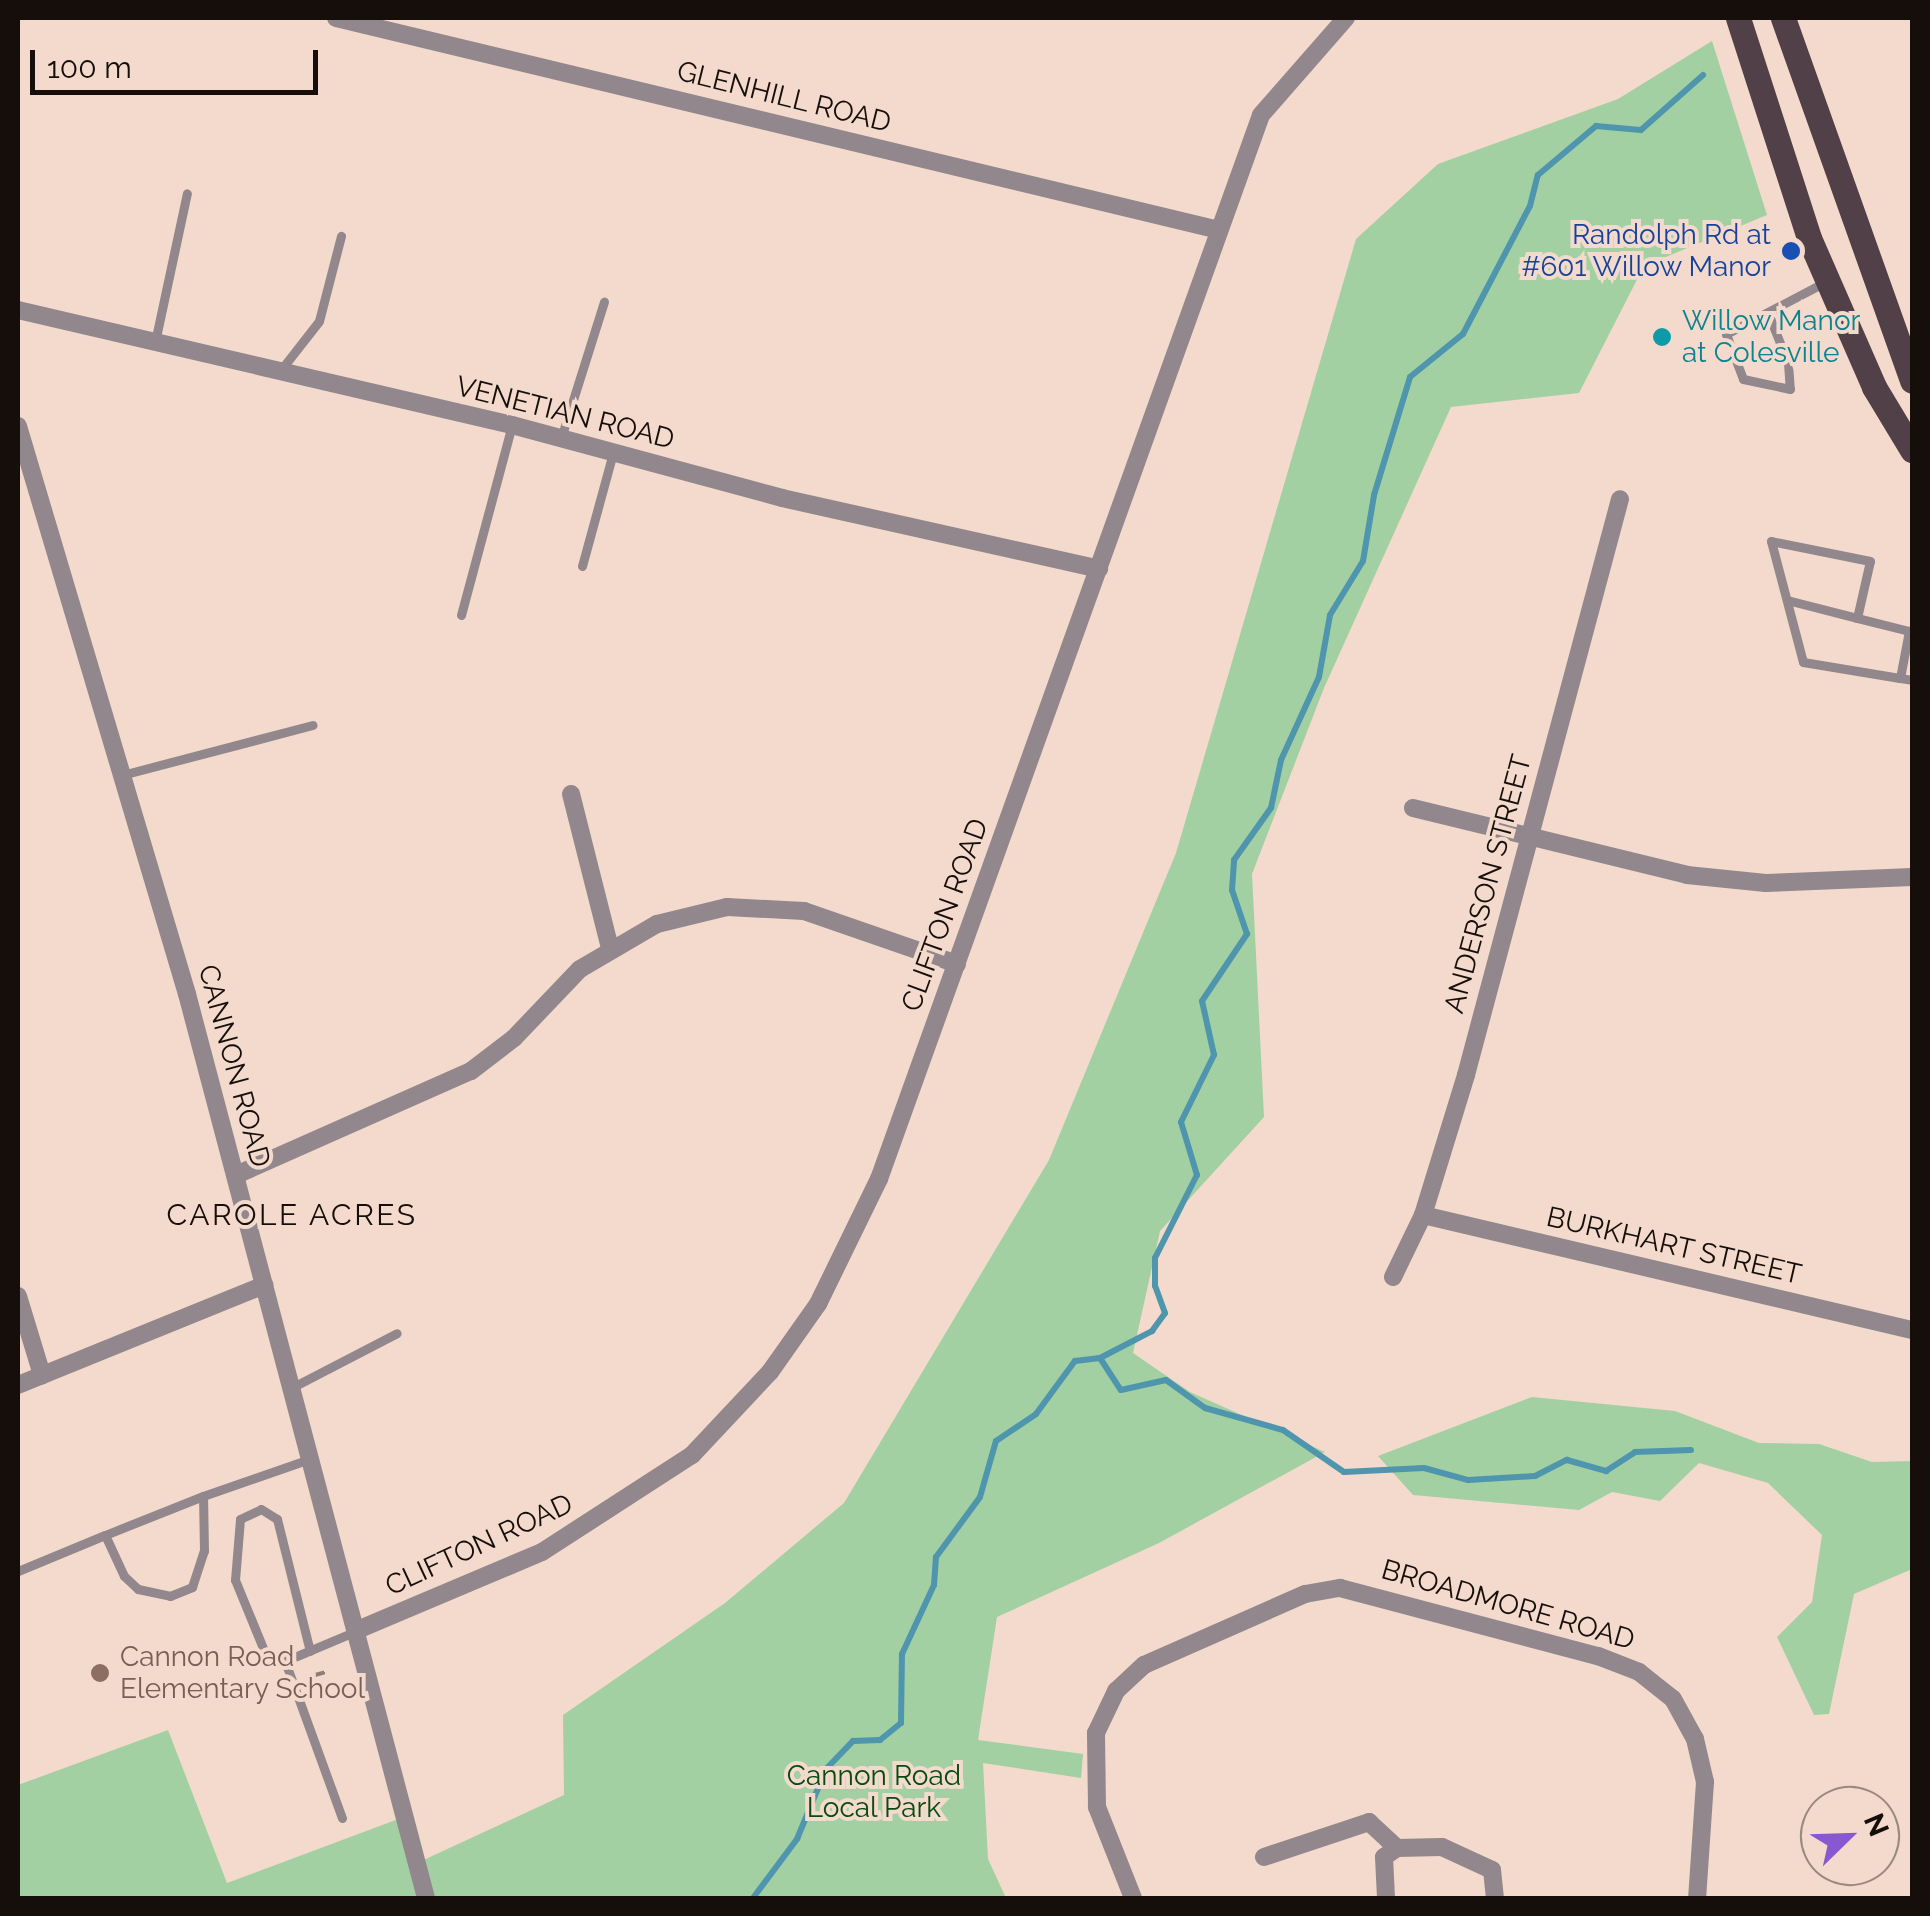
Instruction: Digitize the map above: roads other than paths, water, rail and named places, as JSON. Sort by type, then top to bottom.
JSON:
[{"type":"main road","points":[[1738,18],[1828,281],[1874,387],[1912,450]]},
{"type":"main road","points":[[1783,18],[1912,381]]},
{"type":"street","name":"GLENHILL ROAD","points":[[336,18],[1218,230]]},
{"type":"street","name":"CLIFTON ROAD","points":[[355,1632],[542,1552],[604,1518],[692,1456],[732,1416],[799,1332],[850,1245],[957,964],[1261,115],[1346,18]]},
{"type":"street","name":"VENETIAN ROAD","points":[[18,310],[562,438],[782,498],[1099,569]]},
{"type":"street","name":"CANNON ROAD","points":[[18,426],[236,1175],[426,1898]]},
{"type":"street","name":"ANDERSON STREET","points":[[1394,1277],[1423,1215],[1620,498]]},
{"type":"street","points":[[571,794],[610,948]]},
{"type":"street","points":[[1413,808],[1530,833],[1687,876],[1766,883],[1912,877]]},
{"type":"street","points":[[236,1175],[471,1071],[610,948],[657,924],[763,906],[804,911],[957,964]]},
{"type":"street","name":"BURKHART STREET","points":[[1423,1215],[1912,1330]]},
{"type":"street","points":[[18,1385],[264,1285]]},
{"type":"street","points":[[18,1296],[42,1376]]},
{"type":"street","name":"BROADMORE ROAD","points":[[1133,1898],[1097,1807],[1096,1733],[1116,1691],[1144,1665],[1305,1594],[1340,1588],[1598,1656],[1639,1672],[1673,1699],[1696,1739],[1705,1782],[1697,1898]]},
{"type":"street","points":[[1264,1858],[1369,1822],[1396,1848]]},
{"type":"street","points":[[1386,1898],[1384,1858],[1396,1848],[1442,1847],[1475,1858],[1492,1870],[1496,1898]]},
{"type":"lane","points":[[155,342],[187,193]]},
{"type":"lane","points":[[280,372],[319,321],[341,236]]},
{"type":"lane","points":[[1768,312],[1788,363],[1790,389],[1743,379],[1726,334],[1768,312],[1828,281]]},
{"type":"lane","points":[[562,438],[604,302]]},
{"type":"lane","points":[[462,615],[512,426]]},
{"type":"lane","points":[[582,566],[613,452]]},
{"type":"lane","points":[[1858,618],[1870,561],[1771,541],[1804,662],[1912,680]]},
{"type":"lane","points":[[1787,600],[1909,632],[1900,678]]},
{"type":"lane","points":[[122,775],[313,725]]},
{"type":"lane","points":[[291,1388],[397,1333]]},
{"type":"lane","points":[[18,1571],[309,1458]]},
{"type":"lane","points":[[105,1535],[124,1576],[138,1589],[182,1594],[199,1575],[203,1496]]},
{"type":"lane","points":[[310,1650],[277,1519],[260,1509],[240,1519],[235,1580],[266,1653],[285,1662],[342,1818]]},
{"type":"lane","points":[[285,1662],[355,1632]]},
{"type":"waterway","points":[[753,1898],[797,1839],[826,1769],[853,1741],[880,1740],[901,1723],[902,1654],[934,1585],[936,1557],[980,1497],[996,1441],[1036,1414],[1075,1361],[1100,1358],[1152,1331],[1165,1313],[1155,1286],[1155,1258],[1197,1175],[1181,1122],[1214,1055],[1202,1001],[1247,934],[1232,890],[1234,860],[1271,808],[1281,760],[1319,677],[1330,615],[1363,561],[1374,495],[1410,377],[1463,334],[1530,206],[1538,175],[1596,126],[1641,130],[1703,75]]},
{"type":"waterway","points":[[1100,1358],[1121,1390],[1166,1380],[1205,1408],[1283,1430],[1344,1472],[1424,1468],[1468,1480],[1535,1476],[1567,1460],[1606,1471],[1635,1452],[1691,1450]]},
{"type":"place","name":"Randolph Rd at #601 Willow Manor","points":[[1791,251]]},
{"type":"place","name":"Willow Manor at Colesville","points":[[1662,337]]},
{"type":"place","name":"Cannon Road Elementary School","points":[[100,1673]]},
{"type":"district","name":"CAROLE ACRES","points":[[292,1215]]},
{"type":"park label","name":"Cannon Road Local Park","points":[[874,1792]]}]
